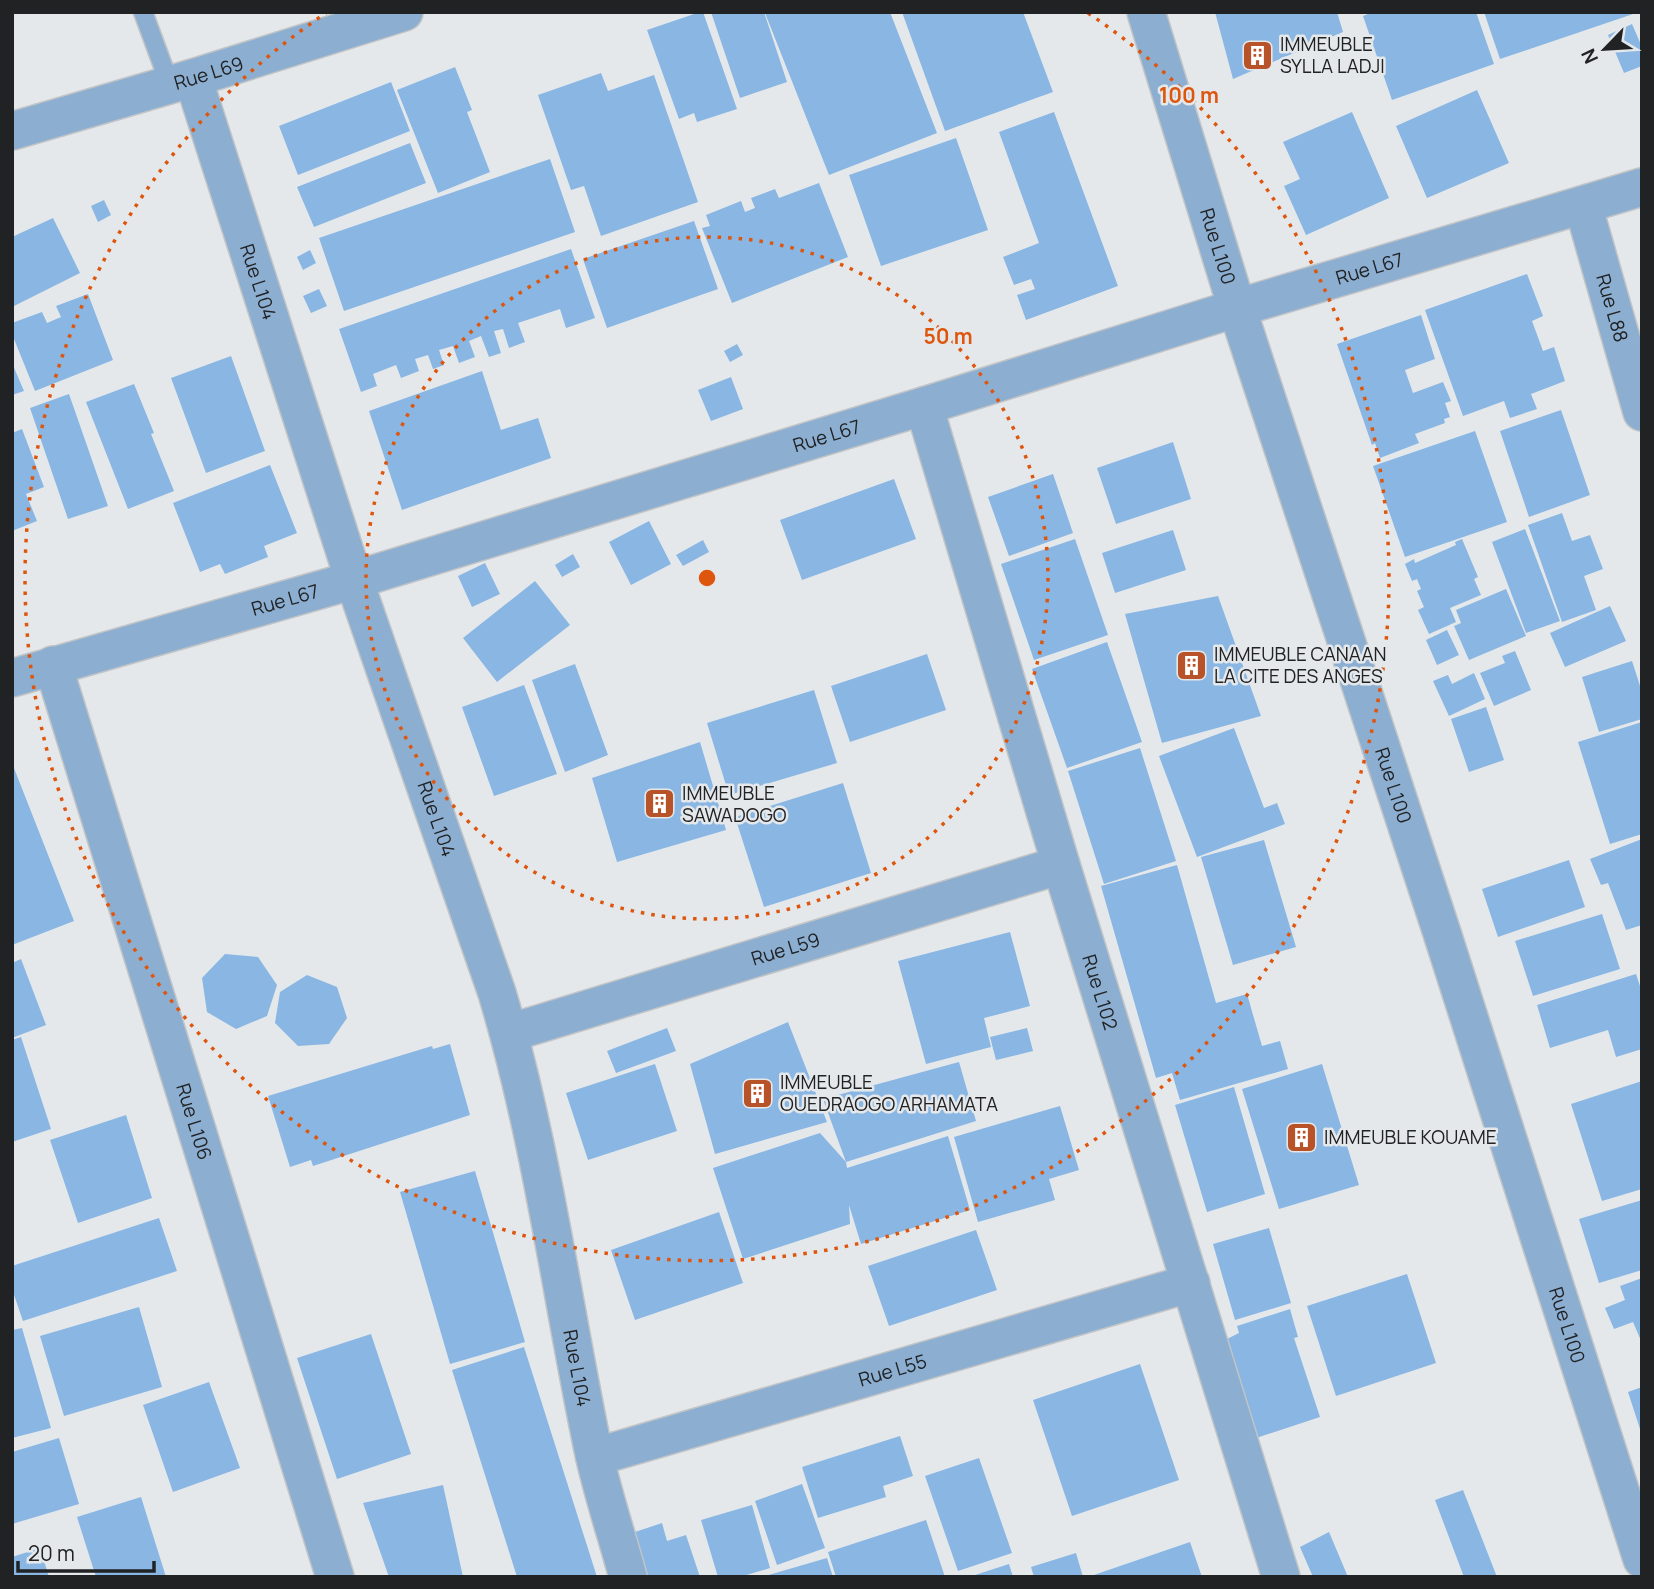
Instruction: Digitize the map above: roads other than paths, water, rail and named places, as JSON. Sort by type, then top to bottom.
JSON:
[{"type":"street","name":"Rue L69","points":[[12,131],[404,12]]},
{"type":"street","name":"Rue L100","points":[[1146,12],[1237,308],[1447,947],[1642,1559]]},
{"type":"street","name":"Rue L104","points":[[181,81],[509,1033],[528,1114],[595,1457],[628,1577]]},
{"type":"street","name":"Rue L67","points":[[12,678],[354,580],[1237,308],[1642,187]]},
{"type":"street","name":"Rue L88","points":[[1583,205],[1642,412]]},
{"type":"street","name":"Rue L102","points":[[924,406],[1281,1577]]},
{"type":"street","name":"Rue L106","points":[[53,665],[335,1577]]},
{"type":"street","name":"Rue L59","points":[[509,1033],[1062,865]]},
{"type":"street","name":"Rue L55","points":[[595,1457],[1191,1283]]},
{"type":"lane","points":[[143,12],[181,81]]},
{"type":"place","name":"IMMEUBLE SYLLA LADJI","points":[[1257,55]]},
{"type":"place","name":"IMMEUBLE CANAAN LA CITE DES ANGES","points":[[1191,665]]},
{"type":"place","name":"IMMEUBLE SAWADOGO","points":[[659,804]]},
{"type":"place","name":"IMMEUBLE OUEDRAOGO ARHAMATA","points":[[757,1093]]},
{"type":"place","name":"IMMEUBLE KOUAME","points":[[1301,1137]]}]
